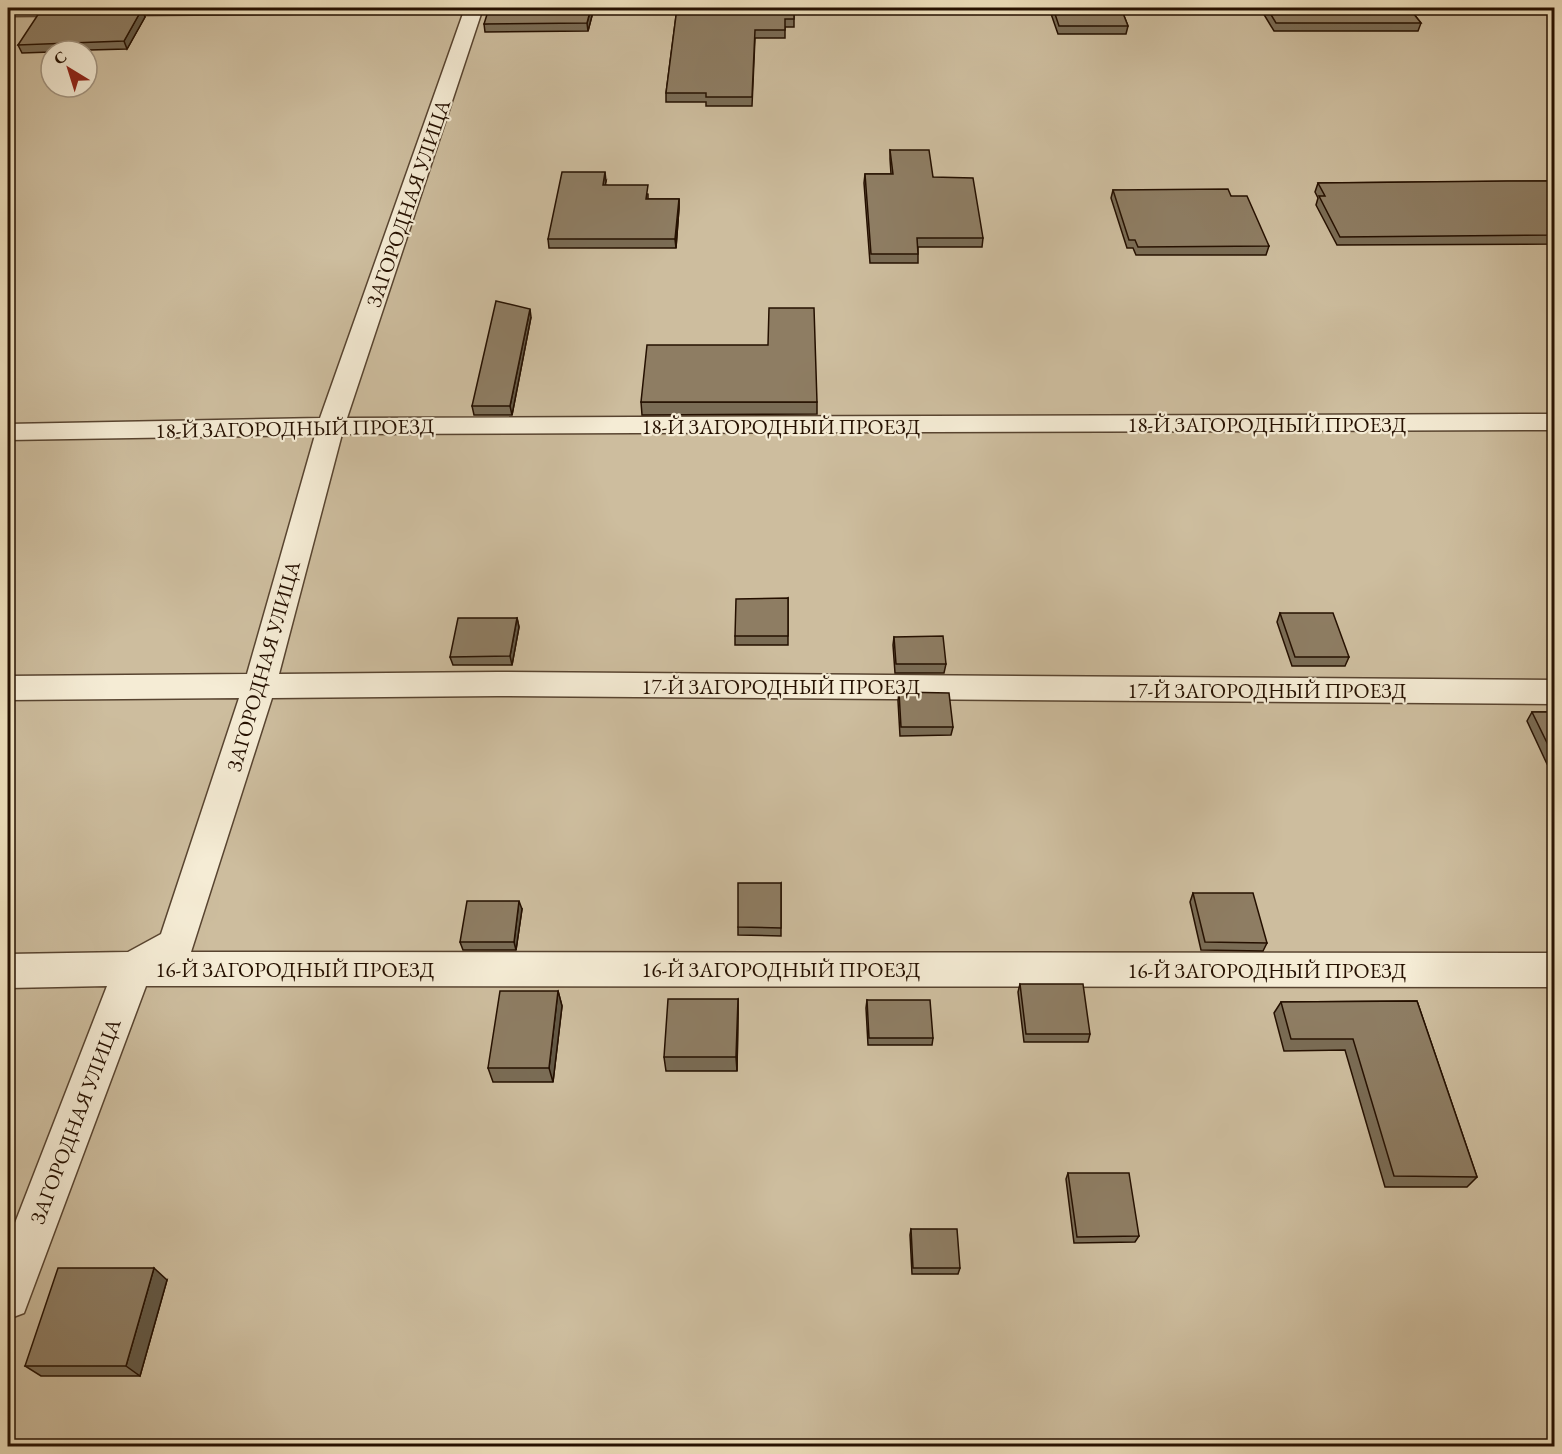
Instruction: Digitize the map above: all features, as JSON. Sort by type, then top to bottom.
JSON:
[{"type":"street","points":[[8,11],[361,8]]},
{"type":"street","name":"ЗАГОРОДНАЯ УЛИЦА","points":[[8,1297],[133,969],[176,944],[259,687],[331,426],[474,8]]},
{"type":"street","points":[[1339,8],[1554,8]]},
{"type":"street","name":"18-Й ЗАГОРОДНЫЙ ПРОЕЗД","points":[[8,432],[331,426],[1554,422]]},
{"type":"street","name":"17-Й ЗАГОРОДНЫЙ ПРОЕЗД","points":[[8,688],[497,684],[1554,692]]},
{"type":"street","name":"16-Й ЗАГОРОДНЫЙ ПРОЕЗД","points":[[8,971],[133,969],[1554,970]]},
{"type":"shaded area","points":[[8,8],[1554,8],[1554,1446],[8,1446]]},
{"type":"building","points":[[489,8],[591,8],[587,23],[484,24]]},
{"type":"building","points":[[677,8],[794,8],[794,19],[785,19],[785,30],[755,30],[752,97],[706,97],[706,93],[666,93]]},
{"type":"building","points":[[1053,8],[1121,8],[1128,26],[1059,26]]},
{"type":"building","points":[[1267,8],[1409,8],[1421,23],[1276,23]]},
{"type":"building","points":[[142,9],[124,41],[39,39],[39,44],[18,45],[41,10]]},
{"type":"building","points":[[890,150],[929,150],[933,177],[973,178],[983,238],[917,238],[918,254],[871,254],[865,174],[893,174]]},
{"type":"building","points":[[562,172],[605,172],[603,185],[648,185],[646,199],[679,199],[675,239],[548,239]]},
{"type":"building","points":[[1554,181],[1554,235],[1340,237],[1319,196],[1325,196],[1318,183]]},
{"type":"building","points":[[1228,189],[1231,196],[1247,196],[1269,246],[1138,247],[1135,240],[1129,240],[1113,190]]},
{"type":"building","points":[[496,301],[530,309],[510,406],[472,406]]},
{"type":"building","points":[[769,308],[814,308],[817,402],[641,402],[647,345],[768,345]]},
{"type":"building","points":[[788,598],[788,636],[735,636],[736,599]]},
{"type":"building","points":[[1280,613],[1333,613],[1349,657],[1295,657]]},
{"type":"building","points":[[458,618],[517,618],[510,656],[450,657]]},
{"type":"building","points":[[943,636],[946,664],[896,664],[894,637]]},
{"type":"building","points":[[899,692],[949,693],[953,727],[901,727]]},
{"type":"building","points":[[1532,712],[1554,712],[1554,755],[1553,755]]},
{"type":"building","points":[[738,883],[781,883],[781,928],[738,927]]},
{"type":"building","points":[[1193,893],[1253,893],[1267,943],[1205,942]]},
{"type":"building","points":[[467,901],[519,901],[514,942],[460,942]]},
{"type":"building","points":[[1020,984],[1083,984],[1090,1034],[1026,1034]]},
{"type":"building","points":[[500,991],[558,991],[549,1068],[488,1068]]},
{"type":"building","points":[[668,999],[738,999],[736,1057],[664,1057]]},
{"type":"building","points":[[867,1000],[930,1000],[933,1038],[869,1038]]},
{"type":"building","points":[[1417,1001],[1477,1177],[1394,1176],[1353,1039],[1291,1039],[1281,1002]]},
{"type":"building","points":[[1068,1173],[1129,1173],[1139,1236],[1077,1237]]},
{"type":"building","points":[[911,1229],[957,1229],[960,1268],[913,1268]]},
{"type":"building","points":[[58,1268],[154,1268],[126,1366],[25,1366]]}]
